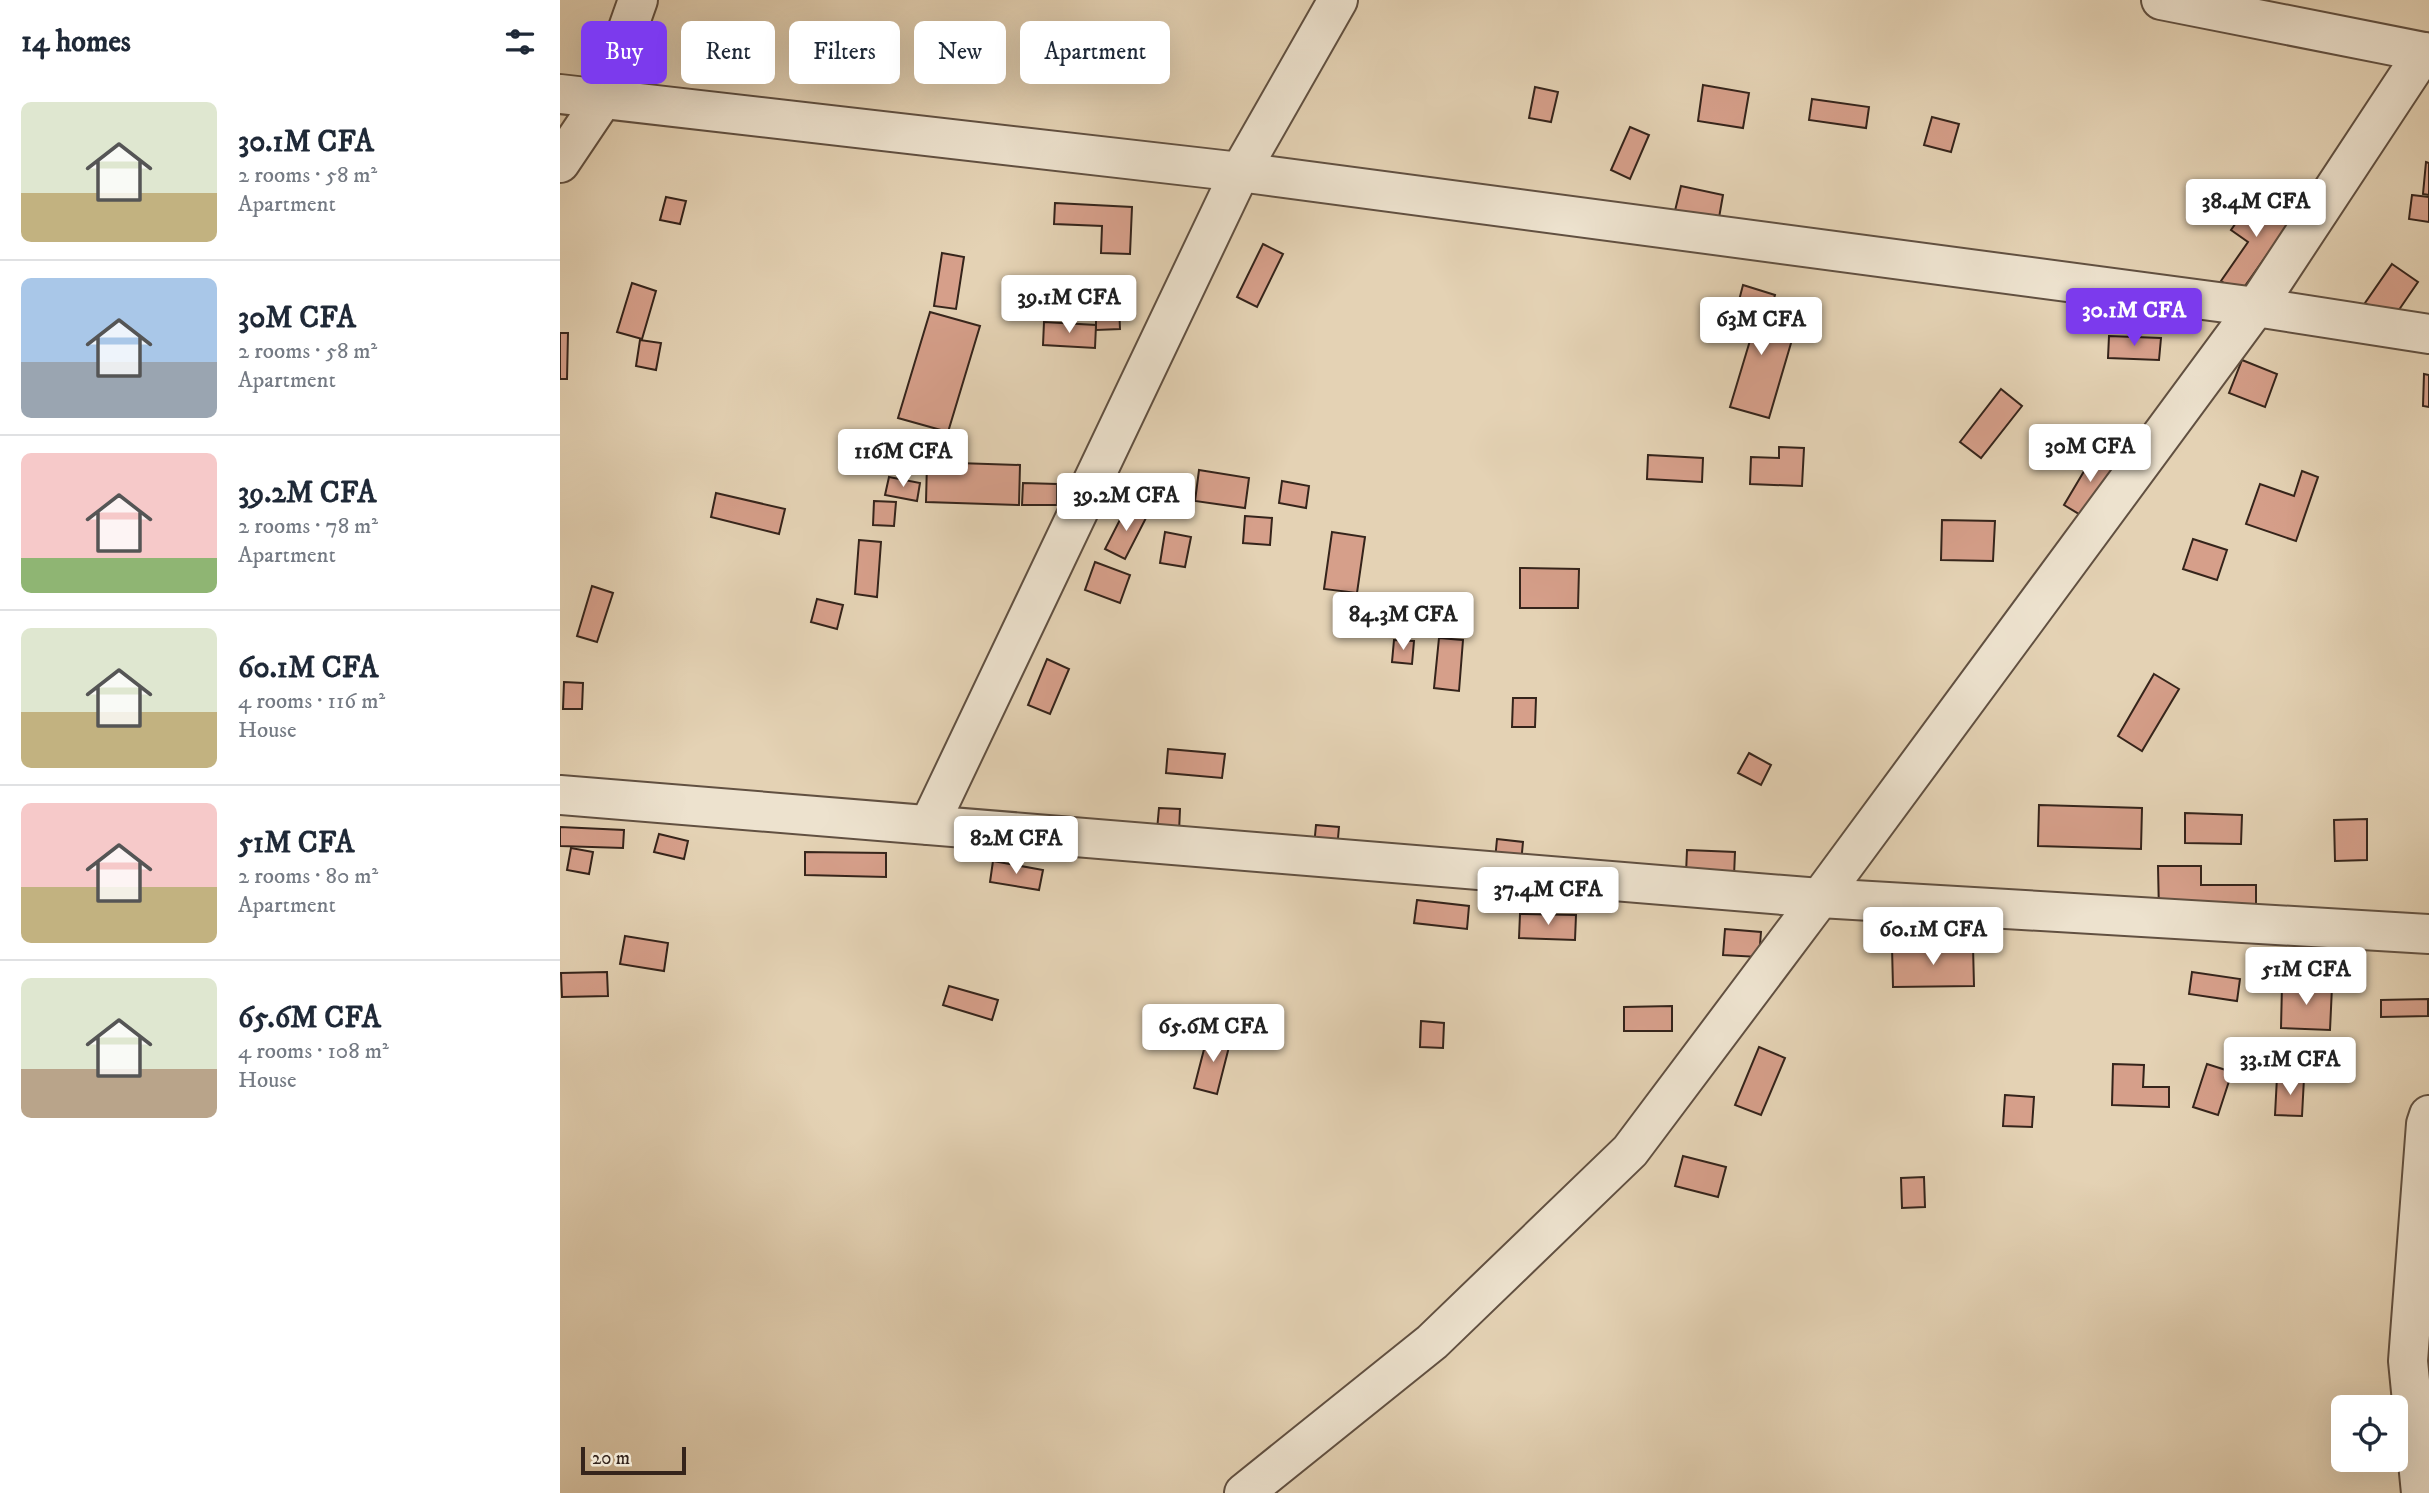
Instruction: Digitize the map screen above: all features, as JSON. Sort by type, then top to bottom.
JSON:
[{"type":"street","points":[[560,163],[603,99],[638,0]]},
{"type":"street","points":[[929,825],[1240,172],[1338,0]]},
{"type":"street","points":[[1244,1493],[1432,1342],[1630,1151],[2256,307],[2426,52],[2161,0]]},
{"type":"street","points":[[560,94],[1240,172],[2256,307],[2429,334]]},
{"type":"street","points":[[560,795],[1820,898],[2429,934]]},
{"type":"street","points":[[2421,1493],[2408,1361],[2426,1124],[2429,1115]]},
{"type":"building","points":[[1703,85],[1749,93],[1743,128],[1698,121]]},
{"type":"building","points":[[1535,87],[1558,92],[1551,122],[1529,118]]},
{"type":"building","points":[[1812,99],[1869,107],[1866,128],[1809,120]]},
{"type":"building","points":[[1932,117],[1959,124],[1951,152],[1924,145]]},
{"type":"building","points":[[1630,127],[1649,135],[1630,179],[1611,170]]},
{"type":"building","points":[[2426,162],[2429,163],[2429,195],[2423,194]]},
{"type":"building","points":[[1681,186],[1723,195],[1717,229],[1673,219]]},
{"type":"building","points":[[2257,193],[2293,218],[2240,293],[2221,281],[2248,242],[2231,230]]},
{"type":"building","points":[[2412,195],[2429,197],[2429,222],[2409,219]]},
{"type":"building","points":[[666,197],[686,201],[680,224],[660,220]]},
{"type":"building","points":[[1055,203],[1132,207],[1130,254],[1101,253],[1102,226],[1054,224]]},
{"type":"building","points":[[1263,244],[1283,254],[1257,307],[1237,297]]},
{"type":"building","points":[[942,253],[964,257],[956,309],[934,306]]},
{"type":"building","points":[[2392,264],[2418,282],[2392,320],[2365,303]]},
{"type":"building","points":[[632,283],[656,291],[642,339],[617,332]]},
{"type":"building","points":[[1743,285],[1775,295],[1767,325],[1794,333],[1769,418],[1730,407],[1758,314],[1737,308]]},
{"type":"building","points":[[1096,305],[1119,305],[1120,329],[1096,330]]},
{"type":"building","points":[[930,312],[980,326],[948,432],[898,418]]},
{"type":"building","points":[[1044,322],[1096,325],[1095,348],[1043,345]]},
{"type":"building","points":[[560,333],[568,333],[567,379],[560,379]]},
{"type":"building","points":[[2109,336],[2161,338],[2159,360],[2108,358]]},
{"type":"building","points":[[640,340],[661,343],[656,370],[636,366]]},
{"type":"building","points":[[2242,360],[2277,374],[2265,407],[2229,393]]},
{"type":"building","points":[[2424,374],[2429,375],[2429,407],[2423,406]]},
{"type":"building","points":[[2001,389],[2022,406],[1981,458],[1960,442]]},
{"type":"building","points":[[1779,447],[1804,448],[1802,486],[1750,484],[1751,457],[1779,458]]},
{"type":"building","points":[[2096,451],[2116,462],[2084,517],[2064,505]]},
{"type":"building","points":[[1648,455],[1703,458],[1702,482],[1647,479]]},
{"type":"building","points":[[927,462],[1020,465],[1019,505],[926,502]]},
{"type":"building","points":[[1199,470],[1249,478],[1245,508],[1195,501]]},
{"type":"building","points":[[2302,471],[2318,477],[2296,541],[2246,524],[2260,484],[2294,496]]},
{"type":"building","points":[[889,477],[920,483],[917,501],[885,495]]},
{"type":"building","points":[[1282,481],[1309,486],[1306,508],[1279,503]]},
{"type":"building","points":[[1023,483],[1057,484],[1057,505],[1022,505]]},
{"type":"building","points":[[716,493],[785,509],[779,534],[711,517]]},
{"type":"building","points":[[874,501],[896,502],[894,526],[873,525]]},
{"type":"building","points":[[1127,506],[1147,516],[1125,559],[1105,549]]},
{"type":"building","points":[[1245,516],[1272,518],[1270,545],[1243,543]]},
{"type":"building","points":[[1942,520],[1995,521],[1993,561],[1941,560]]},
{"type":"building","points":[[1165,532],[1191,537],[1185,567],[1160,563]]},
{"type":"building","points":[[1332,532],[1365,537],[1357,593],[1324,589]]},
{"type":"building","points":[[2193,539],[2227,550],[2217,580],[2183,569]]},
{"type":"building","points":[[859,540],[881,542],[877,597],[855,594]]},
{"type":"building","points":[[1095,562],[1130,575],[1120,603],[1085,590]]},
{"type":"building","points":[[1520,568],[1579,569],[1578,608],[1520,608]]},
{"type":"building","points":[[592,586],[613,593],[597,642],[577,636]]},
{"type":"building","points":[[817,599],[843,605],[837,629],[811,622]]},
{"type":"building","points":[[1356,606],[1418,615],[1415,636],[1353,627]]},
{"type":"building","points":[[1439,638],[1463,640],[1459,691],[1434,688]]},
{"type":"building","points":[[1394,640],[1414,641],[1412,664],[1392,662]]},
{"type":"building","points":[[1047,659],[1069,669],[1050,714],[1028,705]]},
{"type":"building","points":[[2154,674],[2179,689],[2142,751],[2118,736]]},
{"type":"building","points":[[564,682],[583,683],[582,709],[563,709]]},
{"type":"building","points":[[1513,698],[1536,698],[1535,727],[1512,727]]},
{"type":"building","points":[[1168,749],[1225,754],[1222,778],[1166,773]]},
{"type":"building","points":[[1749,753],[1771,765],[1761,785],[1738,773]]},
{"type":"building","points":[[2039,805],[2142,808],[2141,849],[2038,846]]},
{"type":"building","points":[[1159,808],[1180,809],[1179,832],[1157,830]]},
{"type":"building","points":[[2185,813],[2242,815],[2241,844],[2185,843]]},
{"type":"building","points":[[2367,819],[2367,860],[2335,861],[2334,820]]},
{"type":"building","points":[[1316,825],[1339,827],[1337,849],[1314,846]]},
{"type":"building","points":[[560,827],[624,830],[623,848],[560,846]]},
{"type":"building","points":[[659,834],[688,841],[684,859],[654,852]]},
{"type":"building","points":[[1497,839],[1523,842],[1521,863],[1495,860]]},
{"type":"building","points":[[571,848],[593,852],[589,874],[567,870]]},
{"type":"building","points":[[1687,850],[1735,852],[1734,876],[1686,874]]},
{"type":"building","points":[[805,852],[886,853],[886,877],[805,875]]},
{"type":"building","points":[[993,861],[1043,870],[1039,890],[990,882]]},
{"type":"building","points":[[2158,866],[2201,866],[2201,885],[2256,885],[2256,912],[2159,913]]},
{"type":"building","points":[[1417,900],[1469,906],[1467,929],[1414,923]]},
{"type":"building","points":[[1520,914],[1576,915],[1575,940],[1519,938]]},
{"type":"building","points":[[1725,929],[1761,932],[1759,957],[1723,955]]},
{"type":"building","points":[[625,936],[668,943],[664,971],[620,964]]},
{"type":"building","points":[[1973,946],[1974,986],[1893,987],[1892,947]]},
{"type":"building","points":[[607,972],[608,996],[562,997],[561,973]]},
{"type":"building","points":[[2192,972],[2240,979],[2237,1001],[2189,994]]},
{"type":"building","points":[[2282,985],[2332,987],[2330,1030],[2281,1028]]},
{"type":"building","points":[[949,986],[998,1000],[992,1020],[943,1005]]},
{"type":"building","points":[[2428,999],[2428,1016],[2381,1017],[2381,1000]]},
{"type":"building","points":[[1672,1006],[1672,1031],[1624,1031],[1624,1007]]},
{"type":"building","points":[[1421,1021],[1444,1023],[1443,1048],[1420,1047]]},
{"type":"building","points":[[1208,1034],[1231,1039],[1217,1094],[1194,1088]]},
{"type":"building","points":[[1759,1047],[1785,1058],[1761,1115],[1735,1105]]},
{"type":"building","points":[[2113,1064],[2144,1065],[2143,1087],[2169,1087],[2169,1107],[2112,1105]]},
{"type":"building","points":[[2207,1064],[2232,1072],[2218,1115],[2193,1107]]},
{"type":"building","points":[[2277,1077],[2304,1078],[2302,1116],[2275,1115]]},
{"type":"building","points":[[2005,1095],[2034,1097],[2032,1127],[2003,1126]]},
{"type":"building","points":[[1683,1156],[1726,1167],[1718,1197],[1675,1186]]},
{"type":"building","points":[[1924,1177],[1925,1207],[1902,1208],[1901,1178]]}]
